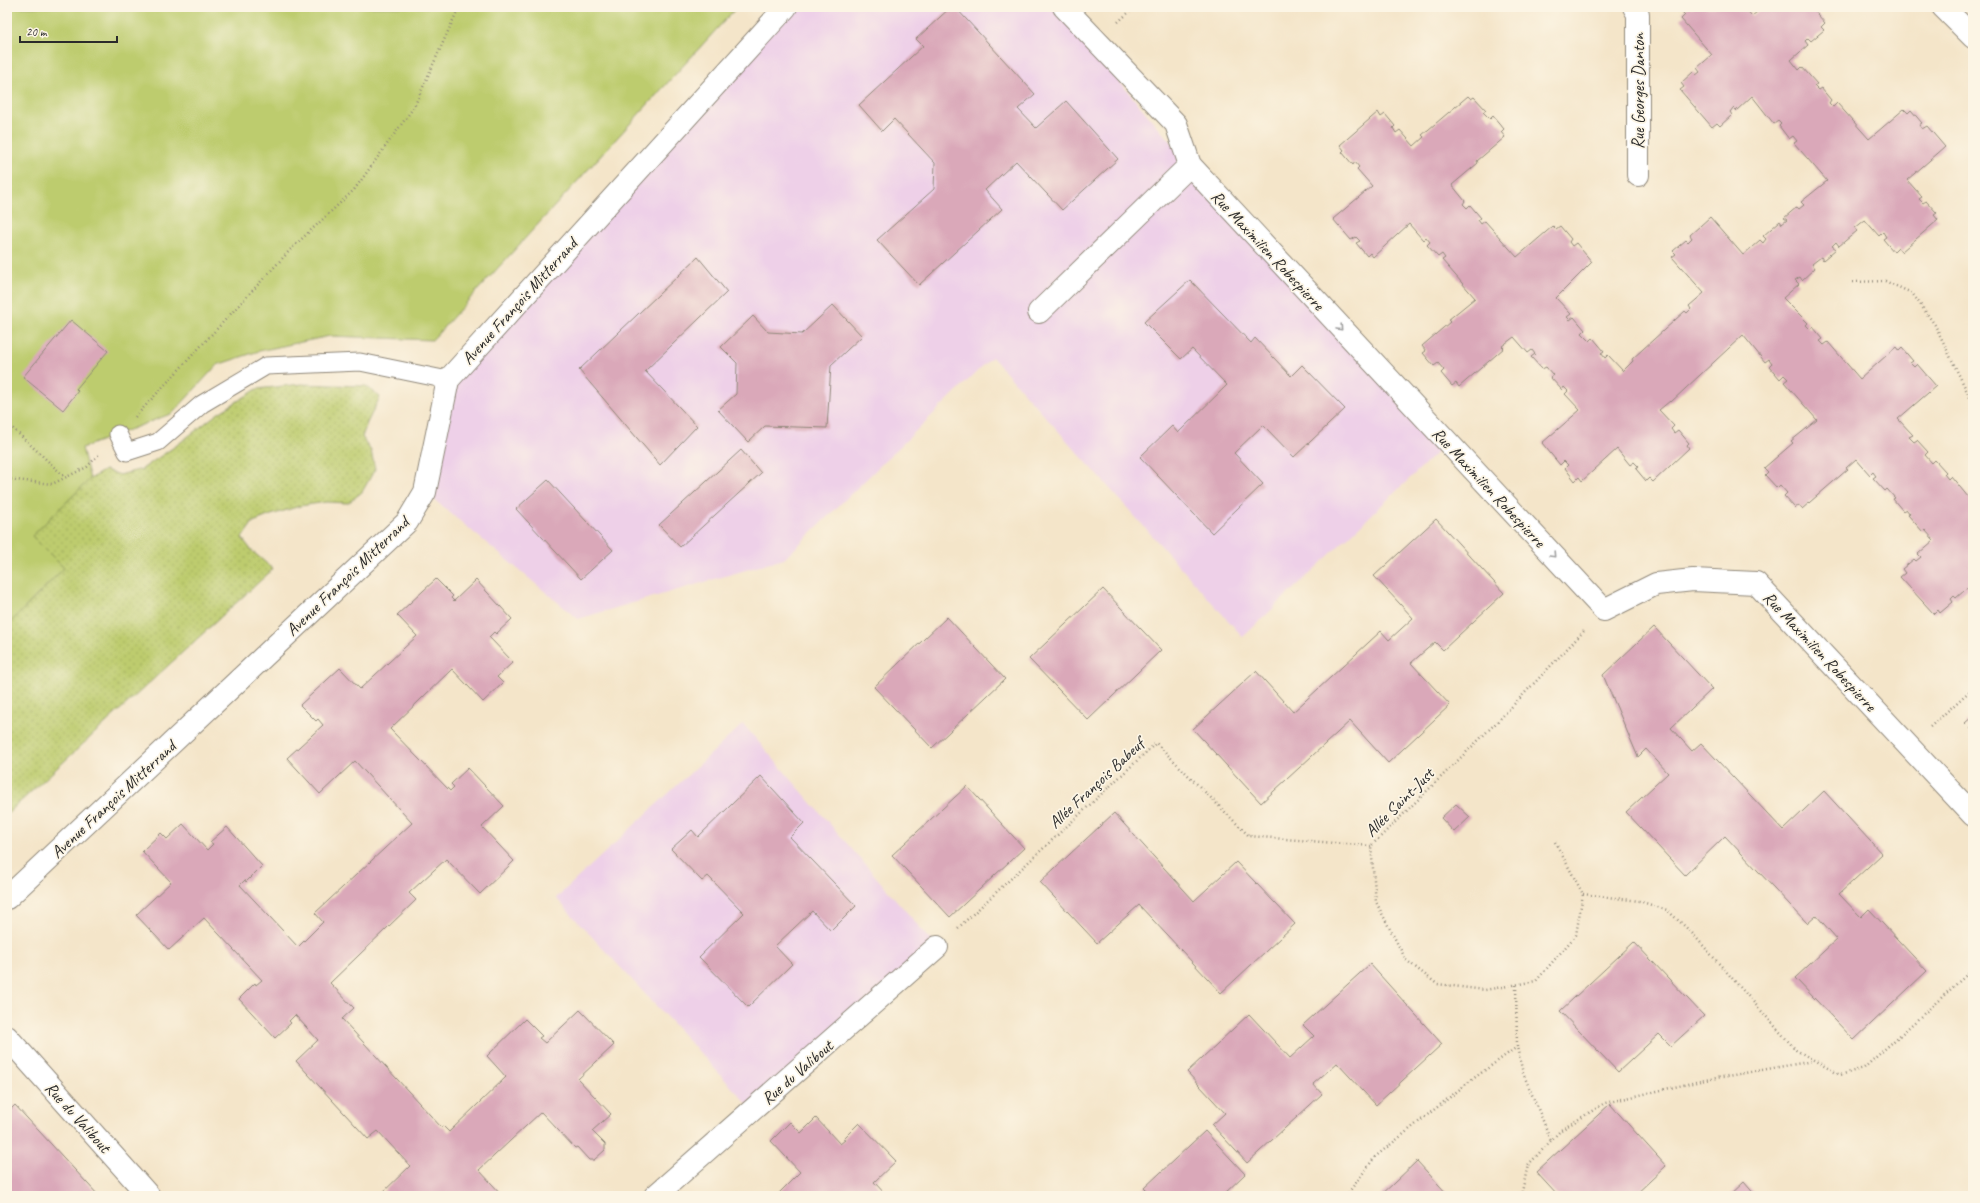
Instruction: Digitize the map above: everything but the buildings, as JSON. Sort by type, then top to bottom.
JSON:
[{"type":"street","name":"Avenue François Mitterrand","points":[[7,898],[407,522],[425,492],[448,380],[786,7]]},
{"type":"street","name":"Rue Maximilien Robespierre","points":[[1064,7],[1176,124],[1190,165],[1604,610],[1656,584],[1693,580],[1756,583],[1973,815]]},
{"type":"street","name":"Rue Georges Danton","points":[[1634,7],[1638,14],[1638,175]]},
{"type":"street","points":[[1943,7],[1973,37]]},
{"type":"street","points":[[1039,312],[1190,165]]},
{"type":"street","name":"Rue du Valibout","points":[[656,1196],[937,947]]},
{"type":"street","name":"Rue du Valibout","points":[[7,1037],[149,1196]]},
{"type":"lane","points":[[118,434],[127,452],[158,442],[202,404],[266,366],[360,362],[448,380]]},
{"type":"path","points":[[7,479],[52,484],[87,467],[292,248],[354,190],[414,107],[459,7]]},
{"type":"path","points":[[1852,282],[1885,281],[1912,292],[1935,324],[1973,404]]},
{"type":"path","points":[[7,423],[65,477]]},
{"type":"path","name":"Allée Saint-Just","points":[[1583,894],[1576,935],[1536,981],[1485,990],[1437,984],[1406,960],[1376,902],[1370,846],[1499,720],[1604,610]]},
{"type":"path","points":[[1908,746],[1973,688]]},
{"type":"path","name":"Allée François Babeuf","points":[[937,947],[1156,743],[1249,836],[1370,846]]},
{"type":"path","points":[[1555,842],[1583,894],[1639,901],[1667,910],[1691,932],[1796,1050],[1840,1075],[1864,1068],[1973,969]]},
{"type":"path","points":[[1516,985],[1517,1047],[1523,1074],[1551,1140]]},
{"type":"path","points":[[1346,1196],[1375,1157],[1470,1081],[1517,1047]]},
{"type":"path","points":[[1521,1196],[1528,1165],[1561,1130],[1605,1103],[1705,1080],[1813,1061]]},
{"type":"shaded area","points":[[786,7],[1056,7],[1190,165],[1447,443],[1243,637],[992,357],[784,559],[578,619],[425,492],[448,380]]},
{"type":"shaded area","points":[[743,724],[937,947],[753,1110],[556,898]]},
{"type":"green space","points":[[7,7],[737,7],[432,340],[330,336],[259,351],[217,365],[173,413],[82,448],[90,479],[32,536],[64,568],[7,626]]},
{"type":"green space","points":[[301,384],[366,386],[380,397],[362,437],[371,451],[375,469],[362,492],[348,503],[326,502],[300,506],[253,522],[242,538],[252,551],[273,569],[7,814],[7,626],[64,568],[31,536],[90,479],[105,470],[120,475],[142,469],[177,445],[217,414],[257,389]]}]
